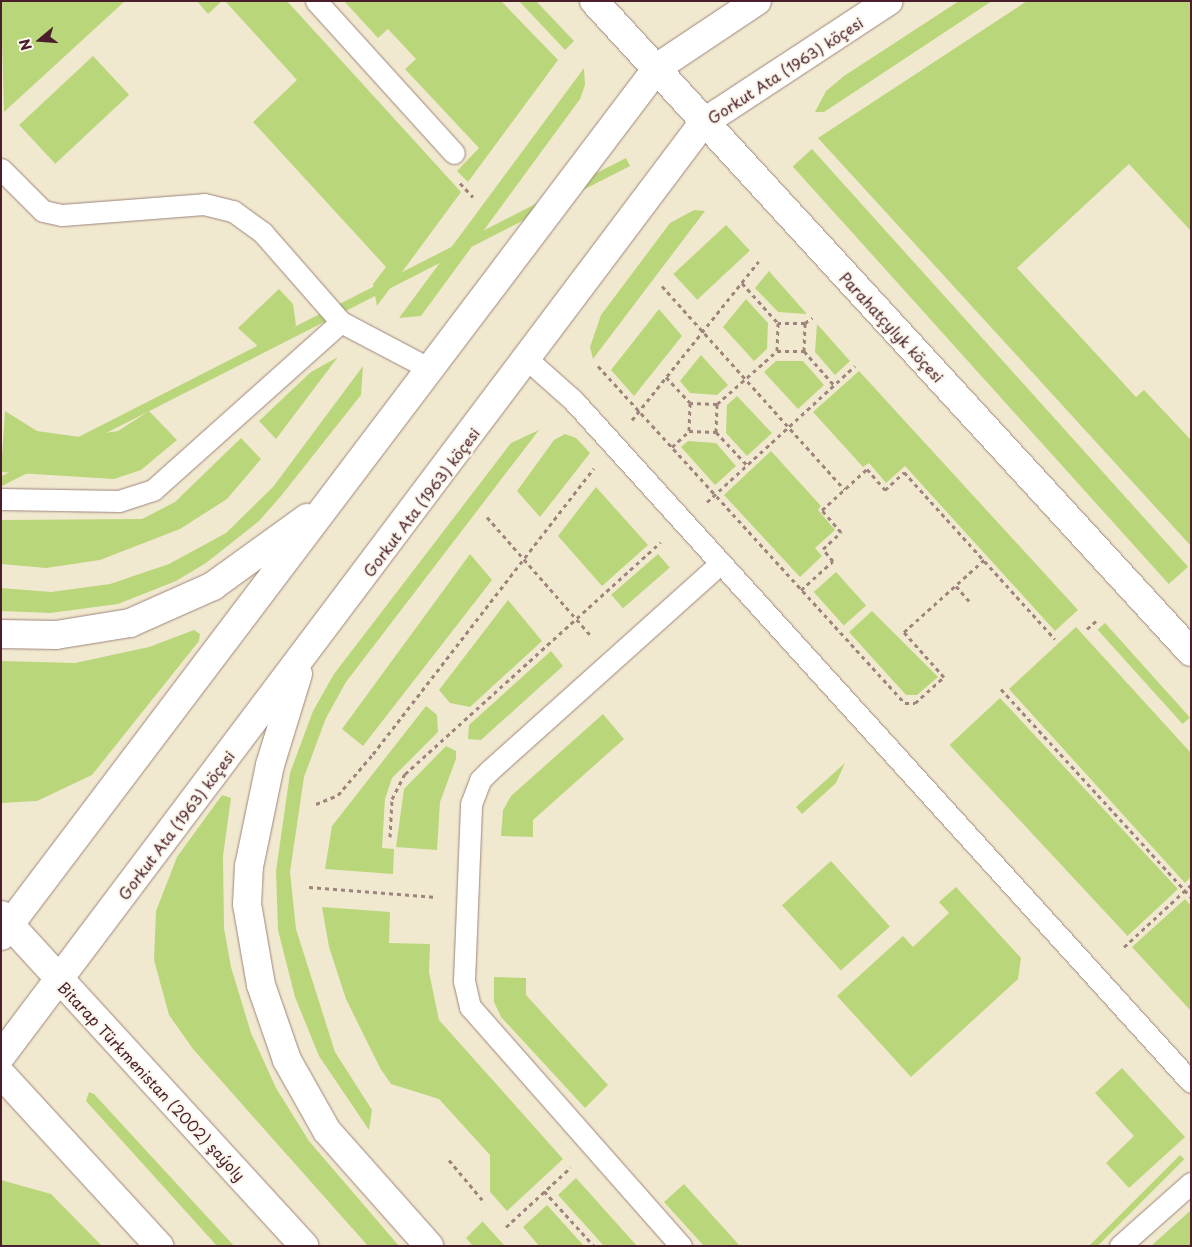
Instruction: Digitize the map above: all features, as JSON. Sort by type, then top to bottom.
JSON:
[{"type":"street","name":"Parahatçylyk köçesi","points":[[594,1],[658,67],[703,123],[1191,652]]},
{"type":"street","points":[[4,925],[337,494],[658,67],[757,1]]},
{"type":"street","name":"Gorkut Ata (1963) köçesi","points":[[1,1056],[528,360],[703,123],[889,1]]},
{"type":"street","points":[[1,634],[95,631],[176,604],[248,564],[337,494]]},
{"type":"street","points":[[304,656],[270,765],[248,866],[248,904],[261,986],[287,1060],[327,1131],[429,1246]]},
{"type":"street","name":"Bitarap Türkmenistan (2002) şaýoly","points":[[4,925],[59,980],[304,1246]]},
{"type":"street","points":[[1,1074],[159,1246]]},
{"type":"lane","points":[[316,1],[454,153]]},
{"type":"lane","points":[[1,170],[43,211],[62,215],[204,204],[233,211],[263,233],[341,322],[430,369]]},
{"type":"lane","points":[[1,498],[119,501],[153,490],[341,322]]},
{"type":"lane","points":[[528,360],[573,400],[1191,1082]]},
{"type":"lane","points":[[681,1246],[470,1007],[464,981],[471,804],[480,780],[721,563]]},
{"type":"lane","points":[[1120,1246],[1191,1183]]},
{"type":"path","points":[[633,418],[759,261]]},
{"type":"path","points":[[742,283],[778,323],[777,351]]},
{"type":"path","points":[[662,286],[844,489]]},
{"type":"path","points":[[778,323],[805,324],[812,318]]},
{"type":"path","points":[[805,324],[804,352],[834,385]]},
{"type":"path","points":[[690,403],[717,404],[777,351],[804,352]]},
{"type":"path","points":[[598,366],[899,699],[910,704],[944,677],[904,632],[984,560]]},
{"type":"path","points":[[707,502],[854,366]]},
{"type":"path","points":[[666,377],[690,403],[689,432]]},
{"type":"path","points":[[717,404],[716,432],[746,466]]},
{"type":"path","points":[[671,447],[689,432],[716,432]]},
{"type":"path","points":[[316,804],[344,788],[600,462]]},
{"type":"path","points":[[801,590],[833,561],[823,549],[841,532],[822,510],[866,469],[885,490],[904,472],[1056,639]]},
{"type":"path","points":[[486,517],[525,558],[613,660]]},
{"type":"path","points":[[390,837],[392,799],[405,774],[666,538]]},
{"type":"path","points":[[956,586],[971,603]]},
{"type":"path","points":[[1087,629],[1097,620]]},
{"type":"path","points":[[1001,689],[1191,897]]},
{"type":"path","points":[[1124,947],[1191,886]]},
{"type":"path","points":[[309,887],[468,899]]},
{"type":"path","points":[[449,1160],[485,1203]]},
{"type":"path","points":[[506,1227],[572,1166]]},
{"type":"path","points":[[544,1191],[594,1246]]},
{"type":"green space","points":[[1,1],[125,1],[4,112]]},
{"type":"green space","points":[[197,1],[222,1],[208,14]]},
{"type":"green space","points":[[225,1],[287,1],[461,192],[377,306],[373,284],[386,267],[253,122],[297,80]]},
{"type":"green space","points":[[344,1],[501,1],[558,60],[468,182],[457,171],[479,148],[405,69],[416,59],[388,29],[378,38]]},
{"type":"green space","points":[[519,1],[536,1],[574,41],[565,50]]},
{"type":"green space","points":[[959,1],[992,1],[824,112],[815,112],[826,91],[844,76]]},
{"type":"green space","points":[[1027,1],[1191,1],[1191,231],[1129,164],[1017,268],[1136,397],[1144,390],[1191,440],[1191,546],[818,138]]},
{"type":"green space","points":[[93,56],[129,95],[55,164],[19,125]]},
{"type":"green space","points":[[584,68],[585,85],[580,99],[421,316],[399,318]]},
{"type":"green space","points":[[812,149],[1188,567],[1169,584],[793,166]]},
{"type":"green space","points":[[626,158],[630,166],[1,487],[1,476]]},
{"type":"green space","points":[[694,210],[705,211],[593,359],[590,347],[601,315],[670,223]]},
{"type":"green space","points":[[726,225],[750,251],[697,300],[673,274]]},
{"type":"green space","points":[[769,271],[806,314],[778,312],[755,288]]},
{"type":"green space","points":[[279,289],[293,304],[296,325],[281,342],[261,349],[238,328]]},
{"type":"green space","points":[[746,299],[768,323],[767,349],[754,361],[723,327]]},
{"type":"green space","points":[[659,309],[682,336],[634,396],[611,370]]},
{"type":"green space","points":[[817,324],[850,361],[835,375],[815,352]]},
{"type":"green space","points":[[701,355],[728,385],[717,395],[690,393],[680,381]]},
{"type":"green space","points":[[338,357],[276,439],[259,421],[311,372]]},
{"type":"green space","points":[[776,361],[803,361],[824,385],[798,409],[764,372]]},
{"type":"green space","points":[[363,366],[361,395],[281,496],[259,521],[206,563],[176,581],[118,604],[50,613],[1,611],[1,588],[51,592],[110,584],[169,564],[226,533],[273,487]]},
{"type":"green space","points":[[859,371],[1078,610],[1055,631],[905,466],[886,483],[869,463],[863,467],[813,412]]},
{"type":"green space","points":[[737,396],[772,433],[747,456],[726,433],[727,405]]},
{"type":"green space","points":[[5,411],[37,431],[80,437],[118,431],[149,411],[177,440],[141,470],[114,479],[1,472]]},
{"type":"green space","points":[[539,430],[346,682],[326,718],[304,777],[290,872],[296,929],[335,1052],[372,1110],[369,1130],[319,1056],[295,997],[278,930],[276,871],[290,773],[313,711],[334,674],[511,443]]},
{"type":"green space","points":[[565,434],[576,438],[590,453],[540,517],[517,491],[554,440]]},
{"type":"green space","points":[[241,438],[261,459],[227,499],[180,529],[100,560],[46,568],[1,564],[1,520],[142,519],[175,502]]},
{"type":"green space","points":[[688,441],[716,443],[736,466],[715,485],[681,447]]},
{"type":"green space","points":[[771,451],[821,506],[818,510],[835,530],[815,548],[822,556],[800,577],[724,495]]},
{"type":"green space","points":[[596,487],[648,545],[602,586],[558,536]]},
{"type":"green space","points":[[470,554],[492,580],[363,746],[342,729]]},
{"type":"green space","points":[[658,554],[670,568],[623,608],[611,595]]},
{"type":"green space","points":[[836,572],[866,605],[844,626],[814,592]]},
{"type":"green space","points":[[508,600],[542,641],[470,707],[450,703],[439,690]]},
{"type":"green space","points":[[872,611],[938,677],[917,695],[906,695],[849,632]]},
{"type":"green space","points":[[1105,623],[1190,717],[1183,724],[1098,630]]},
{"type":"green space","points":[[1076,627],[1191,753],[1191,877],[1185,883],[1009,689]]},
{"type":"green space","points":[[194,630],[200,634],[199,641],[92,775],[37,801],[1,803],[1,661],[75,663],[149,647]]},
{"type":"green space","points":[[551,651],[563,666],[481,740],[468,739],[469,725]]},
{"type":"green space","points":[[1000,698],[1178,889],[1128,936],[950,745]]},
{"type":"green space","points":[[426,706],[437,715],[438,732],[392,778],[385,799],[382,848],[394,849],[393,874],[325,869],[332,826]]},
{"type":"green space","points":[[603,714],[624,739],[533,820],[533,837],[501,836],[503,810],[511,796]]},
{"type":"green space","points":[[446,746],[456,751],[456,759],[440,802],[437,850],[396,847],[404,789]]},
{"type":"green space","points":[[845,763],[836,783],[802,814],[796,807]]},
{"type":"green space","points":[[222,795],[231,798],[223,856],[224,928],[231,967],[251,1033],[276,1088],[309,1141],[399,1246],[368,1246],[193,1049],[169,1015],[154,960],[156,911],[177,857]]},
{"type":"green space","points":[[831,861],[890,926],[841,971],[782,905]]},
{"type":"green space","points":[[956,887],[1021,958],[1018,979],[911,1077],[837,996],[903,936],[913,947],[949,913],[939,902]]},
{"type":"green space","points":[[1185,899],[1191,906],[1191,1011],[1132,947]]},
{"type":"green space","points":[[322,907],[390,912],[389,943],[430,944],[429,972],[439,1020],[563,1159],[507,1211],[490,1192],[490,1155],[439,1099],[391,1084],[380,1068],[346,999],[329,947]]},
{"type":"green space","points":[[494,977],[526,978],[526,995],[608,1085],[585,1108],[501,1017],[494,1002]]},
{"type":"green space","points":[[1122,1068],[1185,1137],[1129,1188],[1106,1163],[1134,1136],[1095,1093]]},
{"type":"green space","points":[[89,1092],[94,1094],[234,1246],[217,1246],[86,1101]]},
{"type":"green space","points":[[1180,1155],[1184,1159],[1097,1246],[1089,1246]]},
{"type":"green space","points":[[576,1178],[637,1246],[604,1246],[558,1195]]},
{"type":"green space","points":[[1,1180],[51,1194],[102,1246],[1,1246]]},
{"type":"green space","points":[[684,1184],[740,1246],[704,1246],[664,1202]]},
{"type":"green space","points":[[547,1205],[584,1246],[539,1246],[523,1227]]},
{"type":"green space","points":[[1191,1210],[1191,1246],[1151,1246]]},
{"type":"green space","points":[[483,1221],[505,1246],[473,1246],[466,1238]]}]
